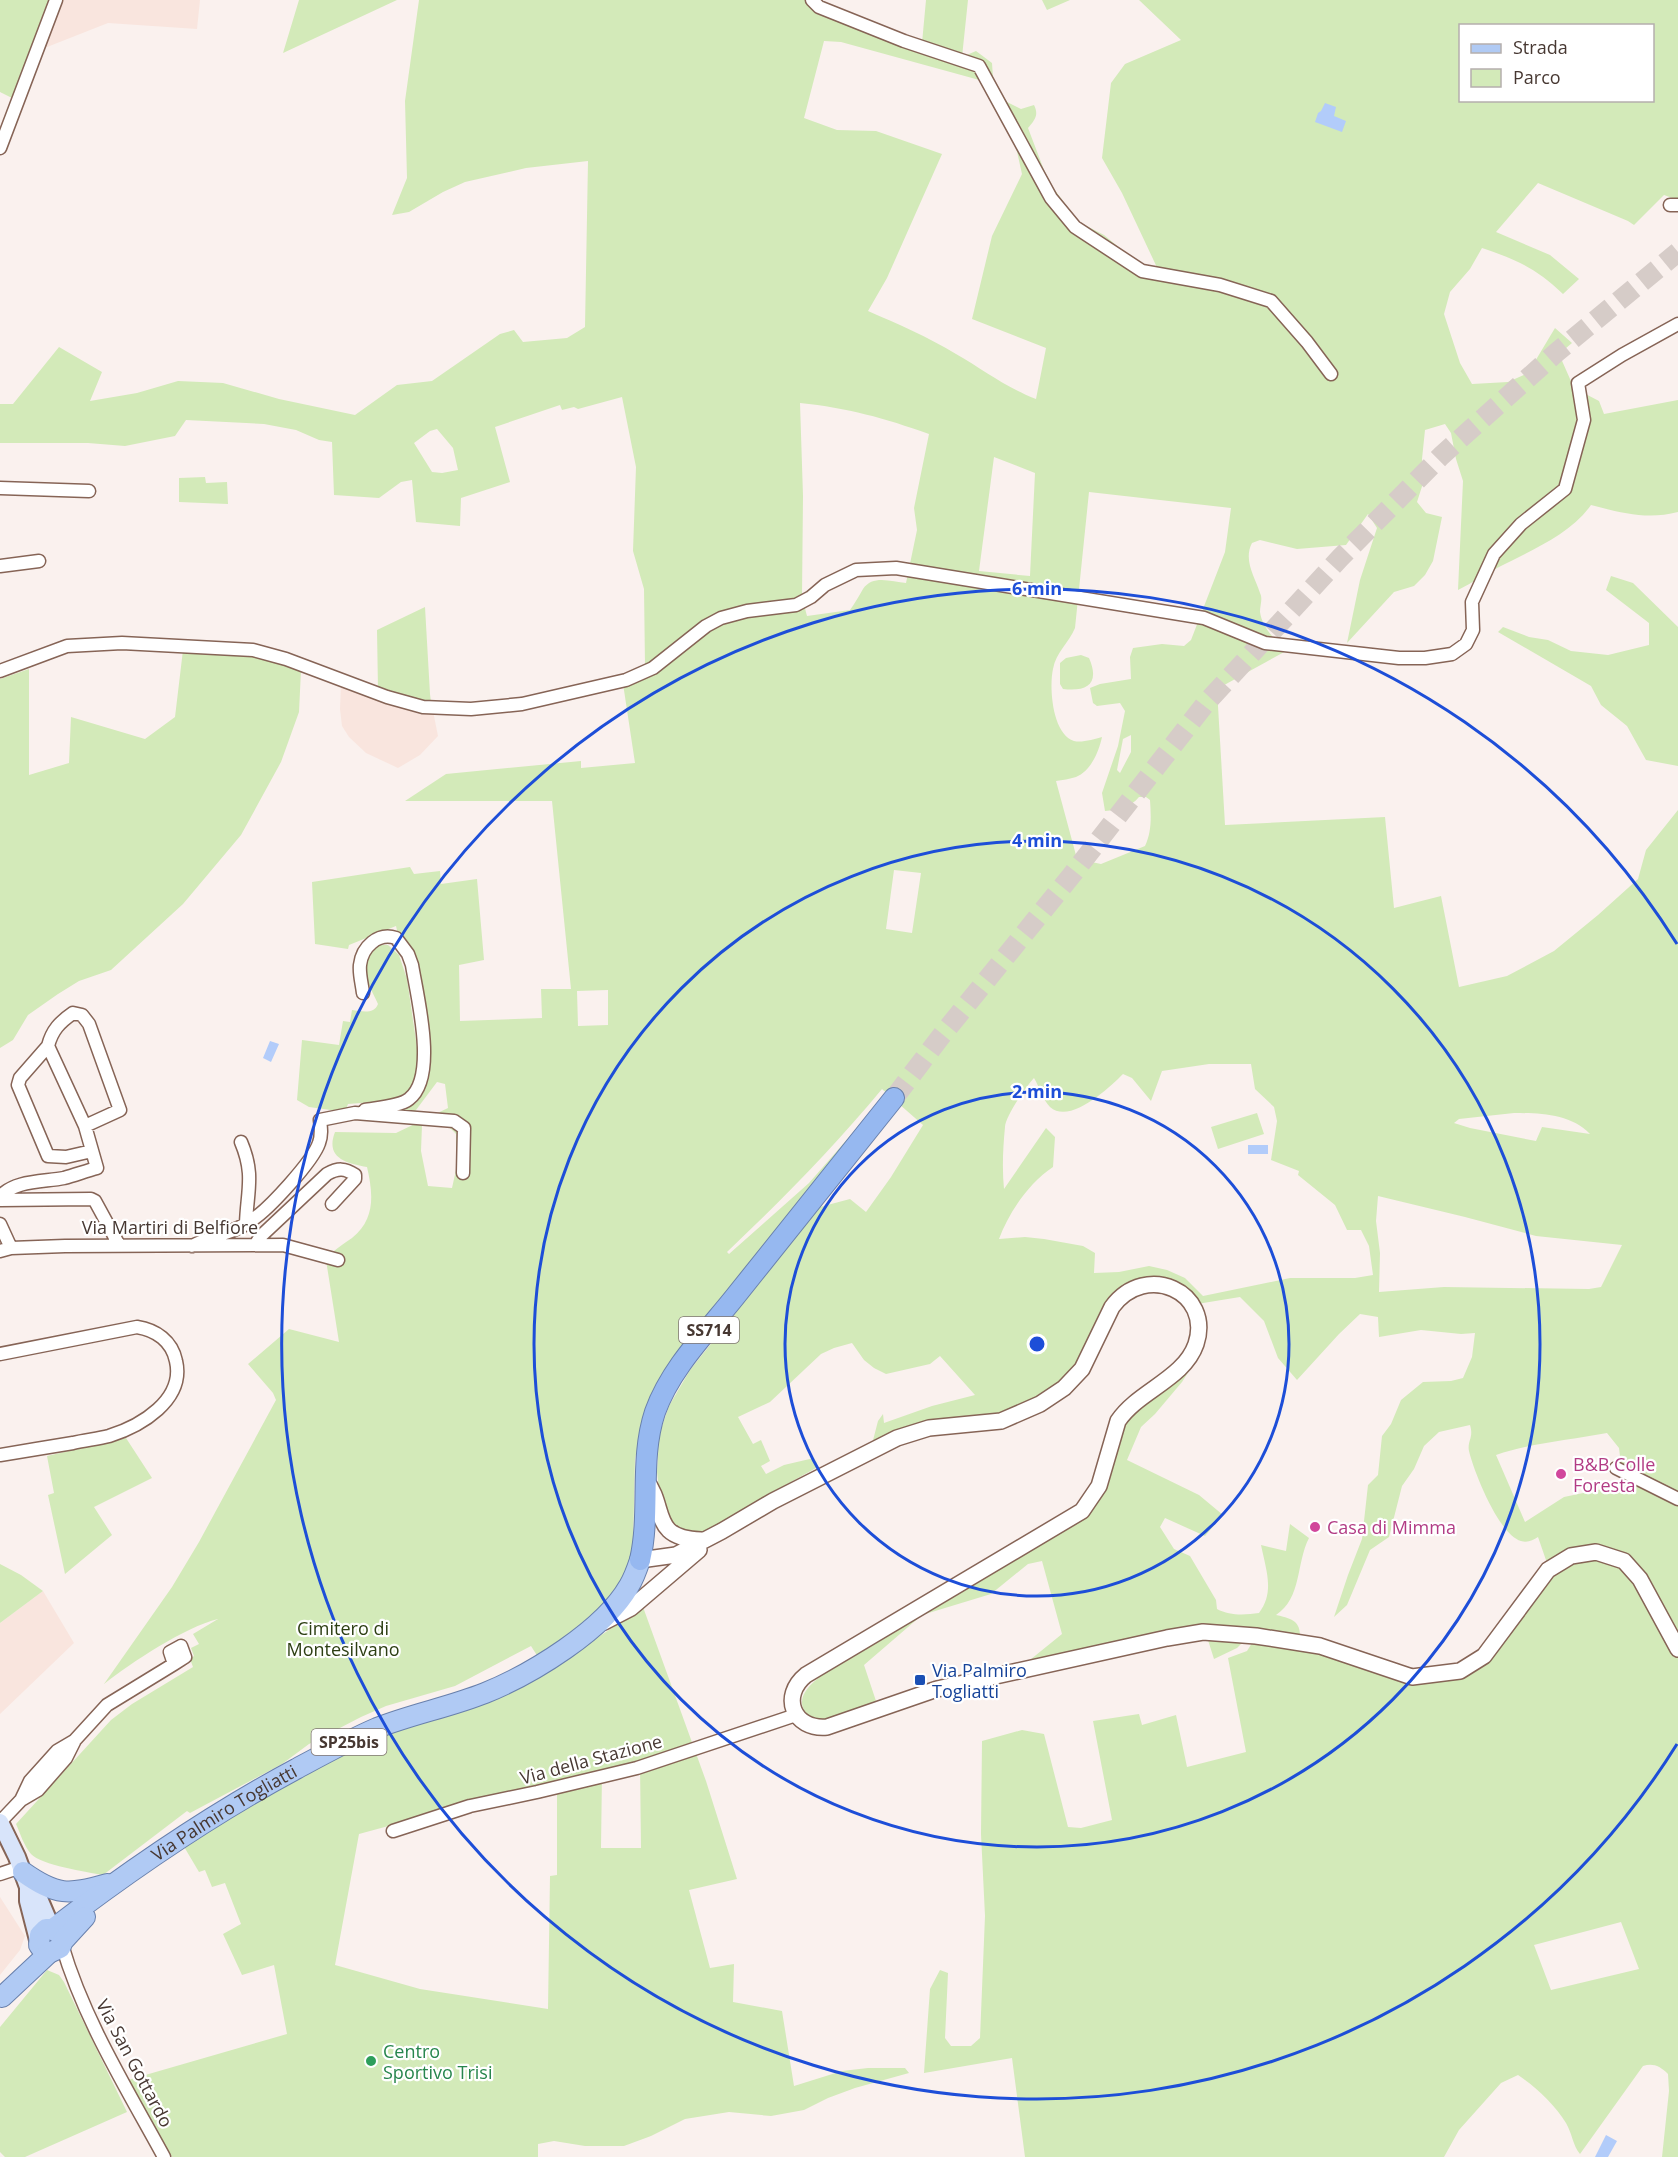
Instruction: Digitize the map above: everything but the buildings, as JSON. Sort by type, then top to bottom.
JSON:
[{"type":"highway","name":"SS714","points":[[639,1560],[643,1539],[647,1444],[660,1401],[672,1379],[709,1329],[894,1098]]},
{"type":"main road","name":"Via Palmiro Togliatti","points":[[1,1998],[51,1942],[76,1925],[110,1894],[121,1880],[195,1828],[294,1770],[376,1729],[484,1693],[539,1665],[590,1630],[622,1596],[635,1574],[639,1560]]},
{"type":"main road","points":[[0,1822],[24,1875],[38,1896],[51,1942]]},
{"type":"main road","points":[[24,1875],[43,1886],[61,1891],[86,1889],[121,1880]]},
{"type":"street","points":[[0,148],[56,0]]},
{"type":"street","points":[[812,0],[819,7],[882,33],[979,66],[1051,198],[1075,227],[1142,271],[1220,285],[1271,300],[1331,374]]},
{"type":"street","points":[[0,670],[67,646],[122,643],[253,650],[285,659],[387,697],[423,707],[471,709],[522,704],[626,680],[653,668],[706,626],[721,618],[747,611],[796,605],[811,597],[825,585],[856,570],[896,568],[1204,618],[1265,643],[1399,658],[1425,658],[1452,654],[1466,644],[1473,630],[1472,602],[1494,554],[1521,524],[1565,489],[1584,420],[1578,383],[1678,324]]},
{"type":"street","points":[[0,488],[89,491]]},
{"type":"street","points":[[0,566],[39,561]]},
{"type":"street","points":[[192,1246],[246,1224],[270,1206],[313,1156],[322,1134],[320,1120],[411,1099],[421,1081],[424,1044],[412,964],[408,954],[396,938],[385,935],[373,940],[363,953],[360,974],[363,993]]},
{"type":"street","points":[[85,1126],[120,1110],[89,1024],[82,1016],[73,1013],[60,1022],[51,1034],[48,1046],[20,1078],[18,1085],[48,1156],[66,1158],[92,1151]]},
{"type":"street","points":[[0,1199],[5,1191],[15,1186],[66,1177],[97,1168],[85,1126],[48,1046]]},
{"type":"street","points":[[355,1113],[454,1121],[464,1128],[463,1173]]},
{"type":"street","points":[[240,1142],[246,1155],[250,1185],[246,1224]]},
{"type":"street","points":[[255,1245],[261,1236],[327,1174],[340,1168],[356,1175],[332,1204]]},
{"type":"street","points":[[0,1199],[91,1198],[95,1201],[118,1245]]},
{"type":"street","points":[[0,1224],[6,1249]]},
{"type":"street","name":"Via Martiri di Belfiore","points":[[6,1249],[118,1245],[283,1245],[338,1260]]},
{"type":"street","name":"Via Palmiro Togliatti","points":[[639,1560],[656,1570],[661,1570],[773,1501],[897,1438],[929,1428],[1001,1421],[1040,1404],[1064,1388],[1082,1369],[1112,1307],[1119,1298],[1137,1286],[1149,1284],[1172,1288],[1182,1294],[1190,1303],[1196,1316],[1198,1330],[1193,1351],[1170,1377],[1134,1402],[1118,1421],[1099,1485],[1082,1511],[806,1676],[798,1682],[794,1690],[792,1703],[796,1715]]},
{"type":"street","points":[[0,1354],[137,1327],[155,1332],[164,1339],[171,1347],[177,1366],[174,1389],[167,1401],[137,1424],[107,1436],[0,1455]]},
{"type":"street","points":[[1616,1468],[1678,1499]]},
{"type":"street","points":[[645,1478],[653,1489],[659,1516],[667,1528],[698,1547]]},
{"type":"street","name":"Via Palmiro Togliatti","points":[[590,1630],[631,1608],[698,1547]]},
{"type":"street","points":[[796,1715],[809,1725],[827,1727],[937,1689],[1203,1632],[1256,1636],[1314,1645],[1412,1677],[1460,1671],[1484,1656],[1548,1570],[1571,1556],[1596,1552],[1624,1561],[1640,1578],[1678,1649]]},
{"type":"street","points":[[0,1822],[21,1800],[38,1790],[66,1758],[75,1740],[107,1706],[174,1664]]},
{"type":"street","name":"Via della Stazione","points":[[393,1831],[470,1806],[637,1768],[796,1715]]},
{"type":"street","points":[[0,1874],[24,1875]]},
{"type":"street","name":"Via San Gottardo","points":[[51,1942],[164,2157]]},
{"type":"shaded area","points":[[61,0],[200,0],[197,29],[108,23],[42,49]]},
{"type":"shaded area","points":[[341,684],[433,711],[438,736],[420,755],[398,768],[366,753],[349,737],[342,726]]},
{"type":"shaded area","points":[[43,1591],[74,1643],[0,1714],[0,1623]]},
{"type":"shaded area","points":[[0,1897],[25,1936],[20,1950],[0,1975]]},
{"type":"green space","points":[[0,0],[49,0],[12,98],[0,92]]},
{"type":"green space","points":[[299,0],[397,0],[283,53]]},
{"type":"green space","name":"Cimitero di Montesilvano","points":[[419,0],[810,0],[817,14],[850,25],[922,43],[926,0],[968,0],[962,57],[976,51],[992,63],[993,78],[1007,102],[1021,109],[1034,105],[1036,117],[1028,128],[1054,189],[1079,222],[1104,235],[1139,264],[1161,276],[1122,193],[1102,158],[1111,83],[1125,64],[1181,40],[1139,0],[1678,0],[1678,200],[1664,195],[1634,225],[1538,183],[1496,232],[1550,255],[1579,279],[1563,294],[1526,266],[1482,248],[1470,269],[1450,292],[1444,314],[1460,363],[1472,384],[1508,382],[1528,373],[1555,328],[1572,343],[1559,354],[1574,388],[1599,401],[1604,414],[1678,400],[1678,512],[1645,515],[1624,513],[1591,505],[1573,525],[1561,533],[1458,590],[1463,481],[1451,433],[1445,424],[1425,430],[1422,459],[1425,477],[1417,502],[1426,513],[1442,517],[1433,561],[1425,575],[1414,586],[1394,592],[1347,643],[1360,580],[1377,528],[1368,514],[1346,545],[1297,549],[1260,540],[1252,543],[1249,562],[1261,595],[1261,618],[1270,633],[1286,651],[1217,689],[1225,825],[1385,817],[1394,908],[1441,896],[1459,987],[1507,976],[1554,951],[1638,879],[1646,850],[1678,810],[1678,2157],[1662,2157],[1669,2091],[1668,2074],[1653,2065],[1643,2066],[1580,2154],[1566,2123],[1556,2110],[1518,2075],[1501,2083],[1459,2130],[1444,2157],[1025,2157],[1012,2058],[924,2073],[930,1989],[940,1970],[948,1973],[945,2038],[951,2046],[971,2046],[980,2038],[985,1916],[981,1834],[982,1741],[1022,1730],[1044,1734],[1068,1827],[1081,1828],[1112,1820],[1093,1721],[1139,1714],[1142,1725],[1176,1715],[1187,1767],[1246,1752],[1228,1658],[1247,1651],[1252,1643],[1319,1649],[1412,1679],[1461,1674],[1547,1563],[1538,1537],[1521,1541],[1504,1527],[1496,1515],[1472,1461],[1469,1448],[1470,1425],[1439,1432],[1424,1446],[1414,1469],[1402,1486],[1389,1537],[1370,1550],[1347,1605],[1334,1617],[1362,1539],[1368,1485],[1378,1475],[1382,1436],[1391,1424],[1401,1400],[1423,1382],[1463,1378],[1472,1357],[1475,1333],[1421,1330],[1379,1337],[1378,1317],[1360,1314],[1297,1380],[1278,1358],[1264,1321],[1240,1297],[1197,1304],[1196,1360],[1182,1382],[1141,1427],[1127,1460],[1199,1495],[1223,1515],[1205,1536],[1165,1518],[1160,1527],[1174,1549],[1190,1556],[1216,1600],[1217,1609],[1227,1613],[1259,1613],[1267,1597],[1268,1589],[1261,1545],[1286,1551],[1290,1524],[1309,1538],[1294,1590],[1284,1608],[1276,1615],[1296,1623],[1300,1635],[1259,1630],[1020,1668],[1062,1634],[1042,1561],[1028,1564],[991,1594],[922,1615],[864,1665],[877,1704],[828,1720],[820,1721],[811,1718],[802,1706],[803,1698],[807,1690],[822,1675],[1083,1513],[1120,1423],[1195,1352],[1196,1304],[1137,1281],[1073,1371],[1057,1387],[1009,1413],[871,1448],[878,1421],[883,1414],[884,1423],[932,1406],[975,1395],[940,1356],[930,1364],[886,1374],[864,1360],[852,1343],[834,1348],[821,1354],[770,1402],[738,1417],[753,1444],[761,1440],[770,1461],[761,1466],[766,1474],[784,1465],[814,1458],[817,1463],[816,1468],[702,1534],[680,1533],[661,1507],[657,1472],[659,1435],[669,1406],[690,1370],[820,1207],[850,1199],[866,1212],[891,1177],[923,1125],[882,1089],[807,1173],[727,1252],[729,1254],[809,1183],[884,1097],[641,1430],[635,1459],[633,1547],[628,1567],[615,1590],[595,1611],[538,1657],[531,1646],[455,1686],[386,1706],[309,1744],[282,1764],[190,1813],[187,1811],[103,1875],[44,1862],[31,1854],[26,1847],[16,1824],[111,1720],[132,1704],[193,1667],[190,1659],[194,1656],[191,1648],[199,1644],[193,1634],[218,1619],[175,1637],[104,1684],[172,1587],[276,1400],[273,1393],[248,1364],[289,1329],[339,1342],[326,1260],[360,1231],[365,1223],[371,1205],[371,1186],[367,1167],[345,1161],[335,1153],[333,1141],[335,1132],[396,1133],[448,1108],[445,1084],[437,1082],[413,1114],[403,1111],[417,1102],[424,1092],[429,1065],[396,926],[349,945],[348,949],[315,944],[312,882],[410,867],[414,874],[440,871],[441,884],[477,879],[484,960],[459,965],[460,1021],[542,1018],[541,989],[571,989],[552,801],[405,801],[446,774],[581,761],[581,768],[635,763],[622,677],[645,665],[644,589],[633,551],[636,467],[622,397],[578,409],[574,407],[562,410],[560,405],[495,427],[510,482],[461,498],[460,526],[416,522],[412,480],[401,482],[379,498],[334,495],[332,442],[319,440],[296,430],[264,424],[186,420],[175,436],[125,446],[88,443],[0,443],[0,404],[13,404],[59,347],[102,372],[90,401],[137,393],[178,381],[223,383],[279,399],[355,415],[397,385],[432,381],[500,334],[514,330],[523,342],[567,338],[585,327],[588,161],[526,168],[465,182],[409,212],[392,215],[407,178],[405,101]],"holes":[[[824,41],[841,42],[983,81],[1012,129],[1022,174],[992,236],[972,319],[1046,348],[1036,399],[1004,384],[935,342],[868,311],[887,278],[942,154],[876,131],[837,130],[804,118]],[[800,403],[866,414],[929,434],[914,508],[917,530],[906,583],[877,580],[867,584],[850,610],[807,616],[802,597],[803,496]],[[437,429],[453,448],[458,470],[432,472],[414,443],[430,431]],[[994,457],[1035,473],[1030,576],[979,571]],[[1089,492],[1231,508],[1225,552],[1191,640],[1184,646],[1162,644],[1133,648],[1130,657],[1131,679],[1090,688],[1093,703],[1097,706],[1120,703],[1125,711],[1118,746],[1102,793],[1105,811],[1124,807],[1139,797],[1146,797],[1150,800],[1150,829],[1145,846],[1101,864],[1077,859],[1056,781],[1076,777],[1086,770],[1096,754],[1102,737],[1084,741],[1074,741],[1067,737],[1061,729],[1054,709],[1053,669],[1075,628]],[[1131,735],[1131,752],[1120,773],[1117,770],[1123,739]],[[894,870],[921,873],[912,933],[886,929]],[[608,990],[608,1025],[578,1026],[577,991]],[[1209,1064],[1251,1064],[1255,1089],[1274,1107],[1277,1121],[1271,1160],[1299,1171],[1298,1175],[1335,1205],[1347,1230],[1361,1230],[1369,1246],[1373,1275],[1355,1278],[1290,1278],[1203,1296],[1185,1278],[1167,1270],[1149,1266],[1119,1272],[1094,1273],[1095,1253],[1083,1246],[1025,1237],[999,1239],[1021,1199],[1036,1181],[1053,1167],[1055,1137],[1046,1128],[1004,1189],[1003,1158],[1006,1122],[1017,1101],[1034,1078],[1045,1101],[1058,1111],[1068,1111],[1089,1102],[1123,1074],[1132,1078],[1151,1101],[1162,1071]],[[1534,1113],[1574,1122],[1590,1134],[1542,1127],[1536,1141],[1454,1123],[1459,1119]],[[422,1125],[445,1126],[456,1134],[456,1170],[452,1188],[428,1186],[421,1151]],[[1378,1196],[1536,1236],[1622,1245],[1601,1287],[1589,1289],[1444,1287],[1379,1292],[1380,1253],[1376,1221]],[[1607,1433],[1619,1448],[1623,1481],[1607,1488],[1564,1497],[1525,1522],[1496,1455],[1523,1447]],[[1621,1922],[1639,1969],[1551,1990],[1534,1945]]]},
{"type":"green space","points":[[1042,0],[1070,0],[1047,10]]},
{"type":"green space","points":[[205,477],[206,483],[227,482],[228,504],[179,502],[179,478]]},
{"type":"green space","points":[[1611,576],[1633,583],[1678,627],[1678,766],[1646,760],[1627,726],[1601,705],[1591,686],[1498,632],[1503,627],[1529,637],[1548,640],[1571,651],[1608,655],[1649,645],[1649,623],[1606,590]]},
{"type":"green space","points":[[425,607],[431,702],[420,702],[378,690],[377,630]]},
{"type":"green space","points":[[183,650],[252,654],[301,670],[299,712],[281,762],[241,835],[183,904],[111,970],[79,981],[28,1015],[13,1040],[0,1048],[0,679],[29,669],[29,775],[69,763],[71,717],[145,739],[175,717]]},
{"type":"green space","points":[[1081,655],[1089,658],[1092,667],[1093,674],[1090,684],[1079,689],[1063,689],[1060,684],[1060,663],[1066,658]]},
{"type":"green space","points":[[379,945],[388,945],[399,955],[407,979],[419,1061],[414,1086],[406,1096],[398,1100],[348,1104],[345,1112],[309,1107],[297,1100],[302,1040],[339,1045],[343,1021],[350,1022],[352,1010],[367,1012],[374,1010],[378,1004],[367,980],[364,966],[371,952]]},
{"type":"green space","points":[[1257,1113],[1264,1134],[1218,1149],[1211,1127]]},
{"type":"green space","points":[[126,1438],[152,1478],[94,1507],[112,1535],[65,1574],[48,1495],[54,1493],[47,1456]]},
{"type":"green space","points":[[0,1564],[21,1575],[43,1591],[0,1623]]},
{"type":"green space","points":[[643,1607],[706,1781],[737,1879],[689,1890],[710,1968],[734,1964],[733,2002],[782,2011],[794,2086],[842,2071],[868,2068],[905,2068],[909,2073],[855,2088],[804,2110],[771,2116],[729,2112],[685,2119],[624,2146],[585,2146],[554,2141],[538,2144],[538,2157],[172,2157],[128,2080],[287,2034],[274,1965],[242,1975],[223,1934],[241,1924],[225,1883],[212,1887],[205,1870],[199,1872],[183,1845],[234,1811],[378,1732],[542,1675]],"holes":[[[640,1765],[641,1848],[601,1848],[602,1773]],[[557,1784],[557,1875],[550,1876],[548,2009],[420,1989],[335,1965],[359,1834],[473,1803]]]},
{"type":"green space","points":[[1207,1637],[1243,1642],[1237,1648],[1214,1659]]},
{"type":"green space","points":[[47,1970],[59,1975],[64,1982],[127,2112],[25,2157],[5,2157],[0,2152],[0,2027]]},
{"type":"water","points":[[1325,103],[1336,107],[1334,116],[1346,121],[1342,132],[1315,122]]},
{"type":"water","points":[[270,1041],[279,1044],[271,1062],[263,1058]]},
{"type":"water","points":[[1248,1145],[1268,1145],[1268,1154],[1248,1154]]},
{"type":"water","points":[[1606,2135],[1617,2141],[1608,2157],[1595,2157]]},
{"type":"tunnel","points":[[894,1098],[1206,703],[1340,558],[1441,456],[1557,352],[1678,252]]},
{"type":"place","name":"B&B Colle Foresta","points":[[1561,1474]]},
{"type":"place","name":"Casa di Mimma","points":[[1315,1527]]},
{"type":"place","name":"Via Palmiro Togliatti","points":[[920,1680]]},
{"type":"place","name":"Centro Sportivo Trisi","points":[[371,2061]]}]
